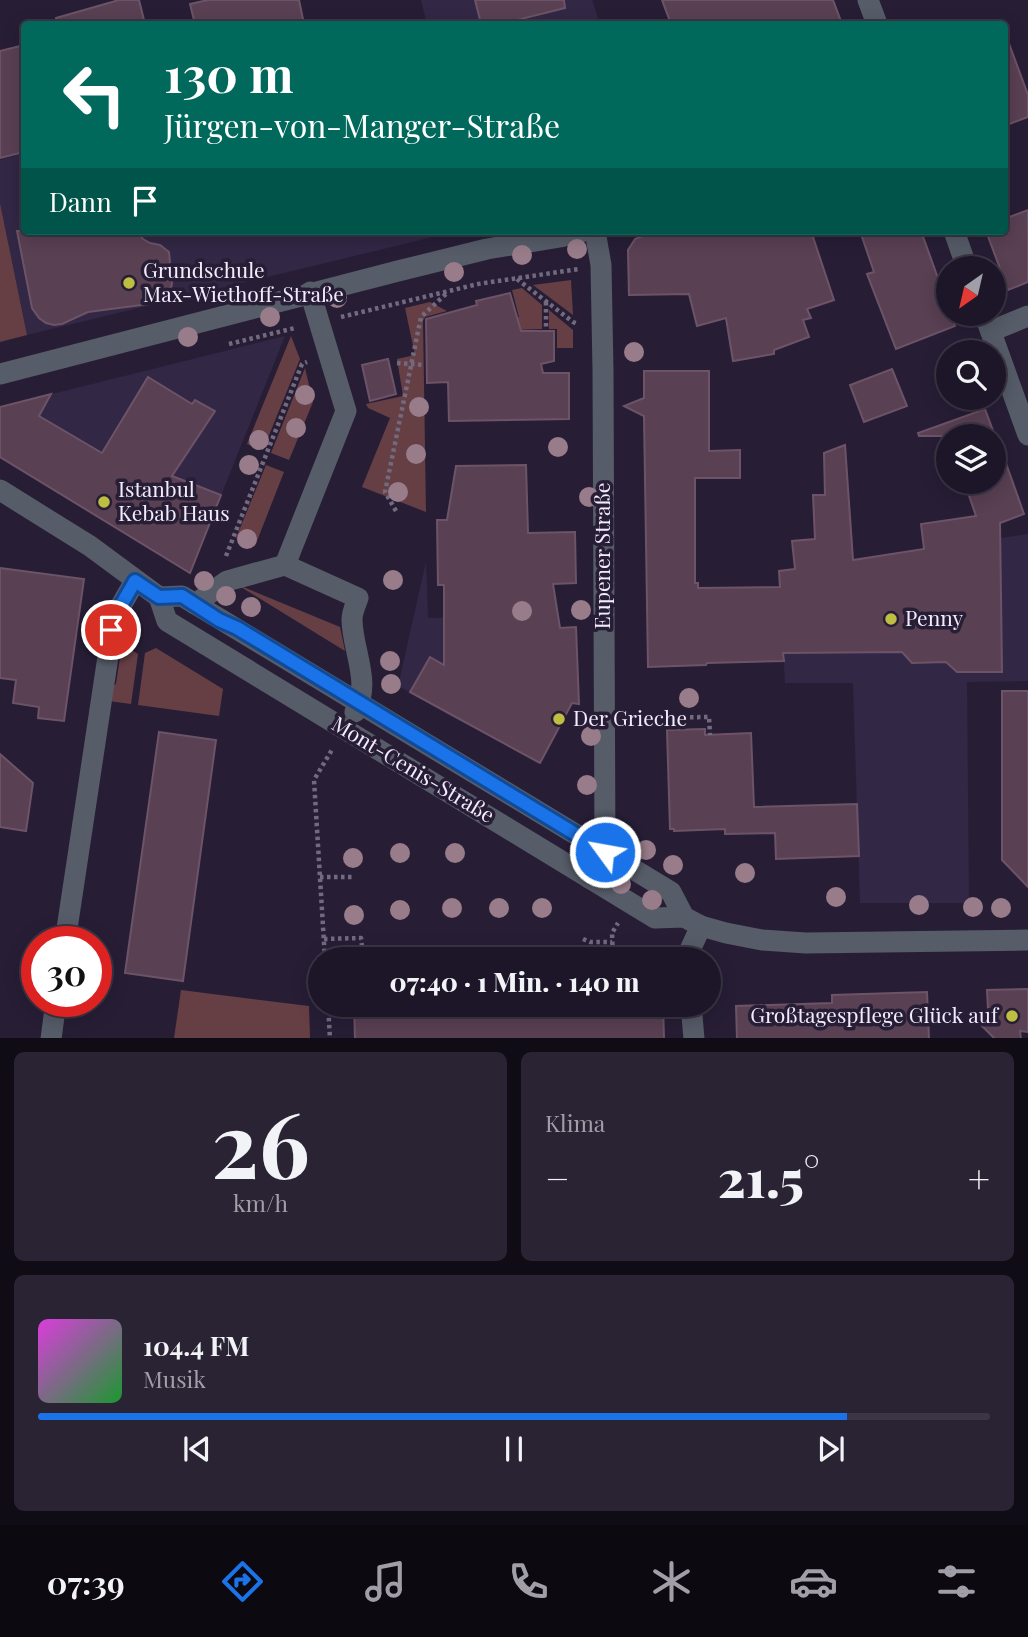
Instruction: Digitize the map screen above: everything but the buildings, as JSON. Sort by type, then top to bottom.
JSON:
[{"type":"street","points":[[868,0],[876,21]]},
{"type":"street","points":[[0,373],[310,292],[487,249],[568,235]]},
{"type":"street","name":"Eupener Straße","points":[[596,235],[601,265],[605,852]]},
{"type":"street","points":[[955,235],[963,256]]},
{"type":"street","points":[[285,565],[346,411],[310,292]]},
{"type":"street","points":[[1006,319],[1028,316]]},
{"type":"street","points":[[989,326],[1028,435]]},
{"type":"street","name":"Mont-Cenis-Straße","points":[[0,490],[90,546],[159,597],[182,596],[671,892],[693,921]]},
{"type":"street","points":[[195,604],[227,581],[285,565],[358,598],[351,617],[362,678],[360,703],[345,729]]},
{"type":"street","points":[[67,926],[111,630],[135,581]]},
{"type":"street","name":"Mont-Cenis-Straße","points":[[159,597],[167,621],[655,918],[693,921],[726,933],[762,940],[806,943],[1028,940]]},
{"type":"street","points":[[589,878],[605,852]]},
{"type":"street","points":[[690,947],[693,921]]},
{"type":"street","points":[[51,1038],[54,1017]]},
{"type":"street","points":[[692,1017],[694,1038]]},
{"type":"path","points":[[516,278],[573,322],[601,332]]},
{"type":"path","points":[[396,511],[385,492],[421,317],[449,291]]},
{"type":"path","points":[[546,302],[546,327]]},
{"type":"path","points":[[227,581],[226,554],[302,364],[330,355]]},
{"type":"path","points":[[397,363],[423,365]]},
{"type":"path","points":[[604,719],[709,716],[710,735]]},
{"type":"path","points":[[324,947],[314,780],[345,729]]},
{"type":"path","points":[[320,877],[355,877]]},
{"type":"path","points":[[612,947],[612,933],[615,929]]},
{"type":"path","points":[[324,939],[361,938],[362,946]]},
{"type":"path","points":[[583,939],[590,942],[612,942]]},
{"type":"path","points":[[329,1017],[330,1038]]},
{"type":"shaded area","points":[[421,0],[592,0],[599,21],[426,21]]},
{"type":"shaded area","name":"Grundschule Max-Wiethoff-Straße","points":[[21,154],[21,235],[441,235],[27,335],[0,203],[0,160]]},
{"type":"shaded area","points":[[0,203],[27,335],[0,342]]},
{"type":"shaded area","points":[[571,280],[573,315],[533,285]]},
{"type":"shaded area","points":[[522,288],[542,305],[542,329],[514,330],[514,319],[519,317],[512,290]]},
{"type":"shaded area","points":[[430,302],[447,311],[425,317],[423,321],[426,512],[362,487],[390,418],[368,408],[366,404],[403,396],[397,359],[415,355],[405,308]]},
{"type":"shaded area","points":[[549,310],[573,330],[573,348],[557,348],[557,329],[549,329]]},
{"type":"shaded area","points":[[285,336],[190,573],[0,457],[0,407]]},
{"type":"shaded area","points":[[291,336],[300,359],[263,450],[247,444]]},
{"type":"shaded area","points":[[305,368],[313,402],[289,460],[271,453]]},
{"type":"shaded area","points":[[266,465],[284,472],[255,546],[236,538]]},
{"type":"shaded area","points":[[1028,534],[1028,681],[967,682],[969,903],[860,903],[853,683],[785,683],[779,571]]},
{"type":"shaded area","points":[[426,562],[428,618],[471,617],[510,686],[579,685],[579,704],[572,704],[540,763],[398,686]]},
{"type":"shaded area","points":[[236,584],[340,627],[345,651]]},
{"type":"shaded area","points":[[122,644],[138,654],[131,704],[109,701],[111,687],[116,684]]},
{"type":"shaded area","points":[[156,648],[223,689],[219,716],[138,705],[145,653]]},
{"type":"shaded area","points":[[181,990],[308,1006],[310,1038],[174,1038]]},
{"type":"place","name":"Grundschule Max-Wiethoff-Straße","points":[[129,283]]},
{"type":"place","name":"Istanbul Kebab Haus","points":[[104,502]]},
{"type":"place","name":"Penny","points":[[891,619]]},
{"type":"place","name":"Der Grieche","points":[[559,719]]},
{"type":"place","name":"Großtagespflege Glück auf","points":[[1012,1016]]},
{"type":"route","points":[[111,630],[135,581],[159,597],[182,596],[605,852]]}]
